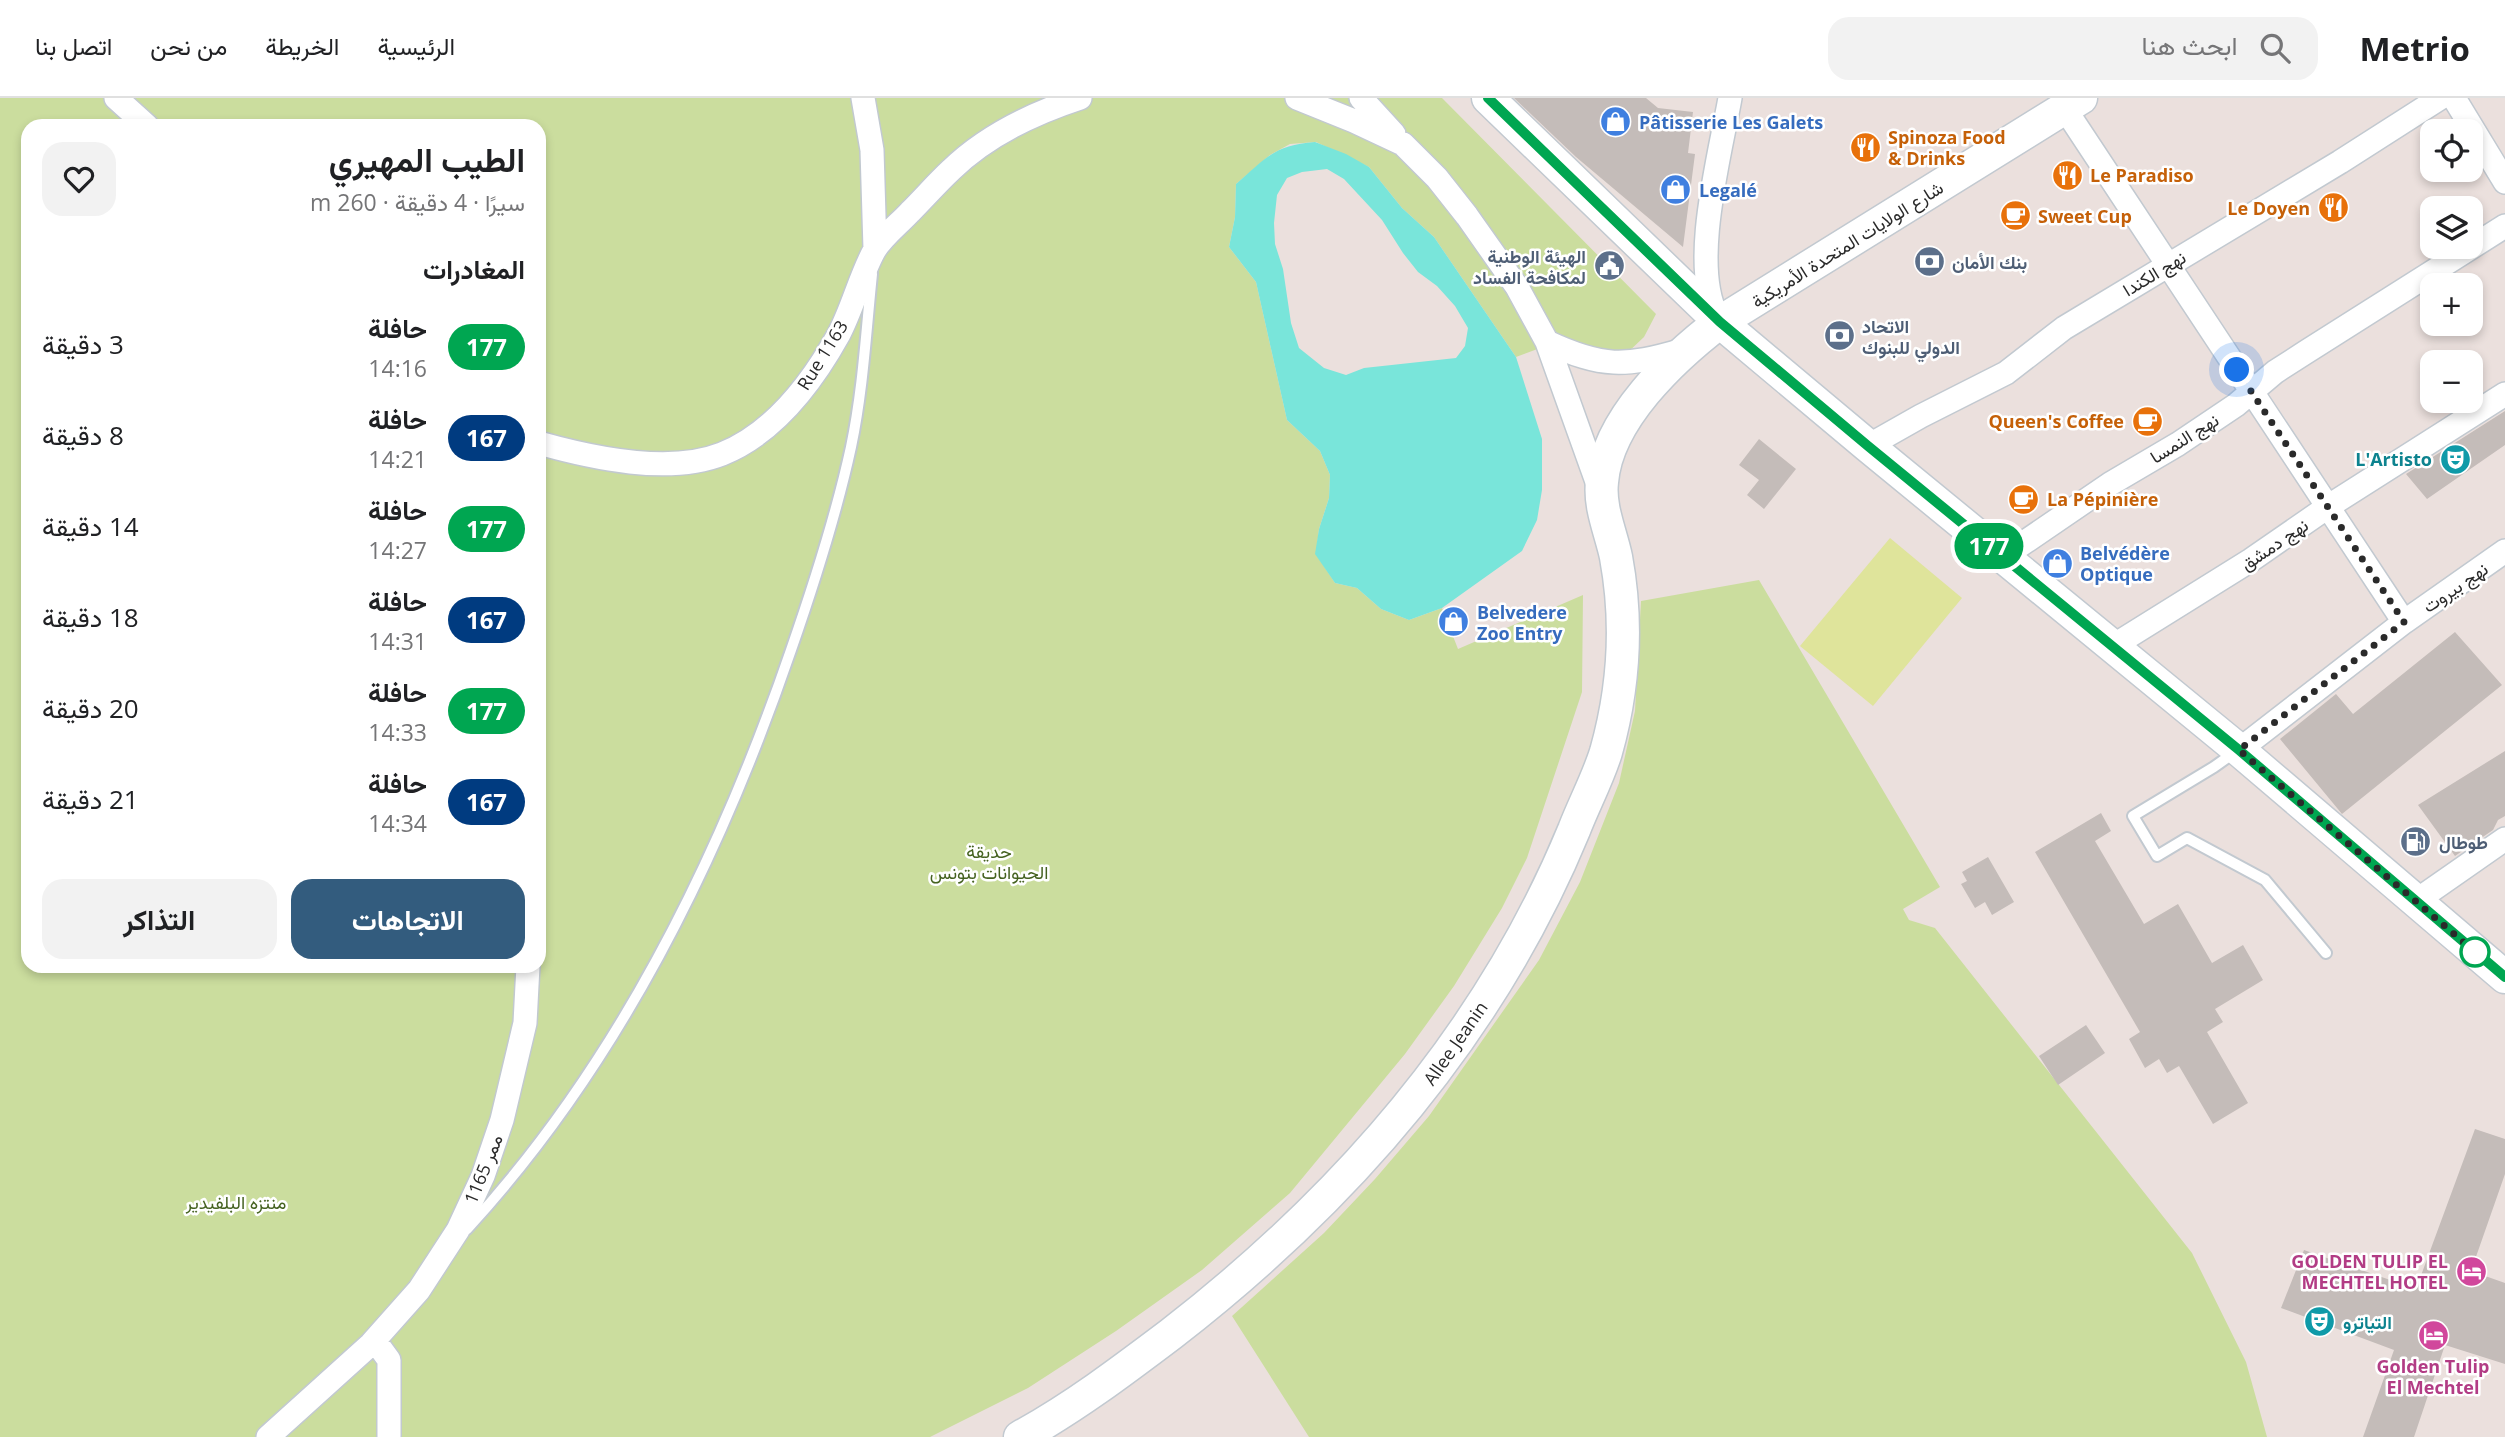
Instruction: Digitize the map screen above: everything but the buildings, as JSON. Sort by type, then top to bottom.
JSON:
[{"type":"main road","points":[[1488,98],[1720,322],[2239,750],[2505,977]]},
{"type":"main road","name":"شارع الولايات المتحدة الأمريكية","points":[[1601,493],[1605,464],[1626,417],[1686,349],[1720,322],[2073,103]]},
{"type":"main road","name":"Allee Jeanin","points":[[1020,1437],[1126,1369],[1219,1297],[1310,1215],[1414,1101],[1477,1013],[1555,876],[1605,755],[1618,702],[1623,649],[1622,603],[1616,558],[1601,493]]},
{"type":"street","points":[[116,98],[140,119]]},
{"type":"street","points":[[863,98],[872,150],[875,249]]},
{"type":"street","points":[[875,249],[952,168],[982,144],[1017,124],[1080,98]]},
{"type":"street","points":[[1297,98],[1403,144]]},
{"type":"street","points":[[1361,98],[1437,178],[1517,287],[1547,342],[1601,493]]},
{"type":"street","points":[[1720,322],[1712,307],[1705,269],[1707,230],[1730,98]]},
{"type":"street","name":"نهج الكندا","points":[[1868,446],[2006,373],[2064,328],[2340,162],[2440,98]]},
{"type":"street","points":[[2454,98],[2505,182]]},
{"type":"street","points":[[2073,103],[2169,264],[2404,622]]},
{"type":"street","name":"نهج النمسا","points":[[2003,558],[2110,484],[2213,421],[2318,344],[2505,226]]},
{"type":"street","name":"Rue 1163","points":[[546,444],[610,458],[654,463],[686,463],[722,454],[752,436],[799,394],[821,364],[845,322],[875,249]]},
{"type":"street","points":[[1547,342],[1588,359],[1612,364],[1649,360],[1686,349]]},
{"type":"street","name":"نهج دمشق","points":[[2113,646],[2251,561],[2329,506],[2505,394]]},
{"type":"street","name":"نهج بيروت","points":[[2239,750],[2404,622],[2505,551]]},
{"type":"street","points":[[2416,901],[2505,839]]},
{"type":"street","name":"ممر 1165","points":[[268,1437],[371,1344],[419,1290],[458,1230],[483,1176],[502,1120],[525,1023],[528,973]]},
{"type":"street","points":[[371,1344],[381,1349],[389,1360],[389,1437]]},
{"type":"lane","points":[[441,1256],[510,1182],[604,1050],[705,869],[765,727],[822,558],[855,421],[875,249]]},
{"type":"lane","points":[[2239,750],[2133,816],[2157,856],[2187,838],[2266,880],[2326,953]]},
{"type":"green space","name":"حديقة الحيوانات بتونس","points":[[0,98],[1442,98],[1656,314],[1644,337],[1624,356],[1559,341],[1516,357],[1434,237],[1402,208],[1369,167],[1316,142],[1290,144],[1270,155],[1236,184],[1235,217],[1229,247],[1256,282],[1287,420],[1320,451],[1330,475],[1329,498],[1319,529],[1316,554],[1335,583],[1357,588],[1381,609],[1409,620],[1442,608],[1458,649],[1583,595],[1582,692],[1527,858],[1502,908],[1454,986],[1405,1054],[1290,1193],[1202,1270],[1116,1331],[1028,1388],[930,1437],[0,1437]]},
{"type":"green space","points":[[1890,538],[1962,598],[1873,706],[1800,646]]},
{"type":"green space","points":[[1759,580],[1940,887],[1903,909],[1909,920],[1935,928],[2192,1253],[2246,1362],[2267,1437],[1309,1437],[1232,1316],[1324,1233],[1375,1179],[1429,1116],[1539,960],[1580,882],[1619,783],[1635,711],[1641,601]]},
{"type":"water","points":[[1315,142],[1346,154],[1369,167],[1402,208],[1434,237],[1516,357],[1542,439],[1542,490],[1537,520],[1522,551],[1442,608],[1409,620],[1381,609],[1357,588],[1335,583],[1315,554],[1319,529],[1329,498],[1330,475],[1320,451],[1287,420],[1256,282],[1229,247],[1235,217],[1236,184],[1271,154]],"holes":[[[1327,169],[1344,179],[1382,220],[1418,272],[1437,286],[1455,306],[1468,328],[1465,346],[1456,358],[1364,368],[1346,375],[1324,368],[1299,348],[1291,323],[1283,269],[1275,244],[1277,195],[1287,178],[1302,172]]]},
{"type":"bus line","name":"177","points":[[1488,98],[1720,322],[2239,750],[2505,977]]},
{"type":"place","name":"Pâtisserie Les Galets","points":[[1616,122]]},
{"type":"place","name":"Spinoza Food & Drinks","points":[[1865,147]]},
{"type":"place","name":"Le Paradiso","points":[[2067,175]]},
{"type":"place","name":"Legalé","points":[[1676,190]]},
{"type":"place","name":"Le Doyen","points":[[2333,208]]},
{"type":"place","name":"Sweet Cup","points":[[2015,216]]},
{"type":"place","name":"بنك الأمان","points":[[1929,262]]},
{"type":"place","name":"الهيئة الوطنية لمكافحة الفساد","points":[[1609,266]]},
{"type":"place","name":"الاتحاد الدولي للبنوك","points":[[1839,336]]},
{"type":"place","name":"Queen's Coffee","points":[[2147,421]]},
{"type":"place","name":"L'Artisto","points":[[2455,459]]},
{"type":"place","name":"La Pépinière","points":[[2024,499]]},
{"type":"place","name":"Belvédère Optique","points":[[2057,563]]},
{"type":"place","name":"Belvedere Zoo Entry","points":[[1454,622]]},
{"type":"place","name":"طوطال","points":[[2416,842]]},
{"type":"place","name":"GOLDEN TULIP EL MECHTEL HOTEL","points":[[2471,1271]]},
{"type":"place","name":"التياترو","points":[[2320,1322]]},
{"type":"place","name":"Golden Tulip El Mechtel","points":[[2433,1335]]},
{"type":"route","points":[[2237,370],[2404,622],[2239,750],[2475,952]]},
{"type":"park label","name":"منتزه البلفيدير","points":[[236,1202]]}]
